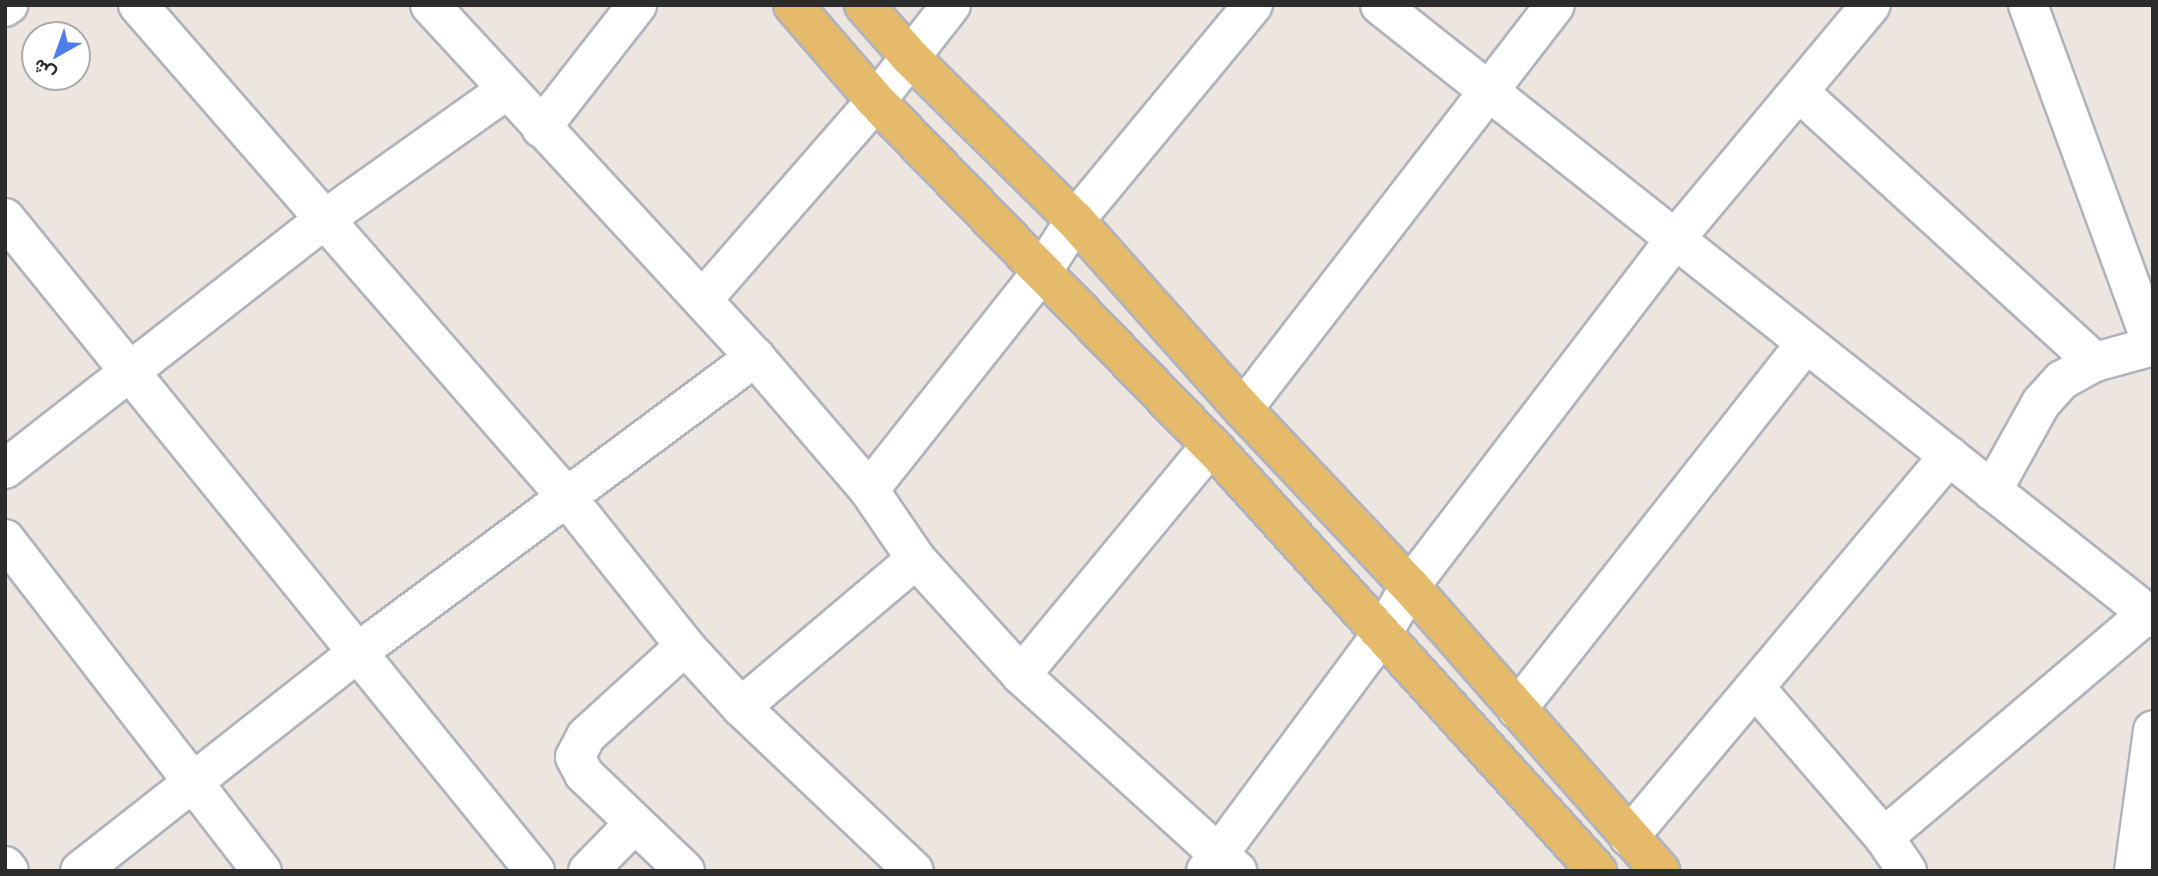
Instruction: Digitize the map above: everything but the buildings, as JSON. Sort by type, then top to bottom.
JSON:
[{"type":"main road","points":[[793,5],[876,101],[1211,445],[1597,871]]},
{"type":"main road","points":[[864,5],[910,57],[1075,220],[1243,409],[1410,586],[1660,871]]},
{"type":"street","points":[[138,5],[565,495],[685,646],[741,707],[914,871]]},
{"type":"street","points":[[430,5],[505,91],[755,357],[869,490],[916,559],[1021,675],[1221,865],[1382,634],[1410,586],[1675,240],[1871,5]]},
{"type":"street","points":[[541,128],[637,5]]},
{"type":"street","points":[[703,299],[876,101],[951,5]]},
{"type":"street","points":[[869,490],[1042,272],[1075,220],[1253,5]]},
{"type":"street","points":[[1380,5],[2150,616],[1884,837]]},
{"type":"street","points":[[1243,409],[1555,5]]},
{"type":"street","points":[[1992,491],[2041,403],[2063,380],[2095,362],[2153,346],[2028,5]]},
{"type":"street","points":[[5,469],[325,219],[505,91]]},
{"type":"street","points":[[1799,92],[2095,362]]},
{"type":"street","points":[[5,218],[127,373],[535,871]]},
{"type":"street","points":[[1517,709],[1806,343]]},
{"type":"street","points":[[80,871],[358,652],[565,495],[755,357]]},
{"type":"street","points":[[1021,675],[1211,445]]},
{"type":"street","points":[[1629,837],[1757,690],[1949,456]]},
{"type":"street","points":[[5,539],[262,871]]},
{"type":"street","points":[[741,707],[916,559]]},
{"type":"street","points":[[685,646],[577,749],[575,757],[584,774],[685,871]]},
{"type":"street","points":[[1757,690],[1884,837],[1907,871]]},
{"type":"street","points":[[2135,862],[2153,730]]},
{"type":"street","points":[[589,871],[634,824]]},
{"type":"street","points":[[5,866],[9,871]]}]
